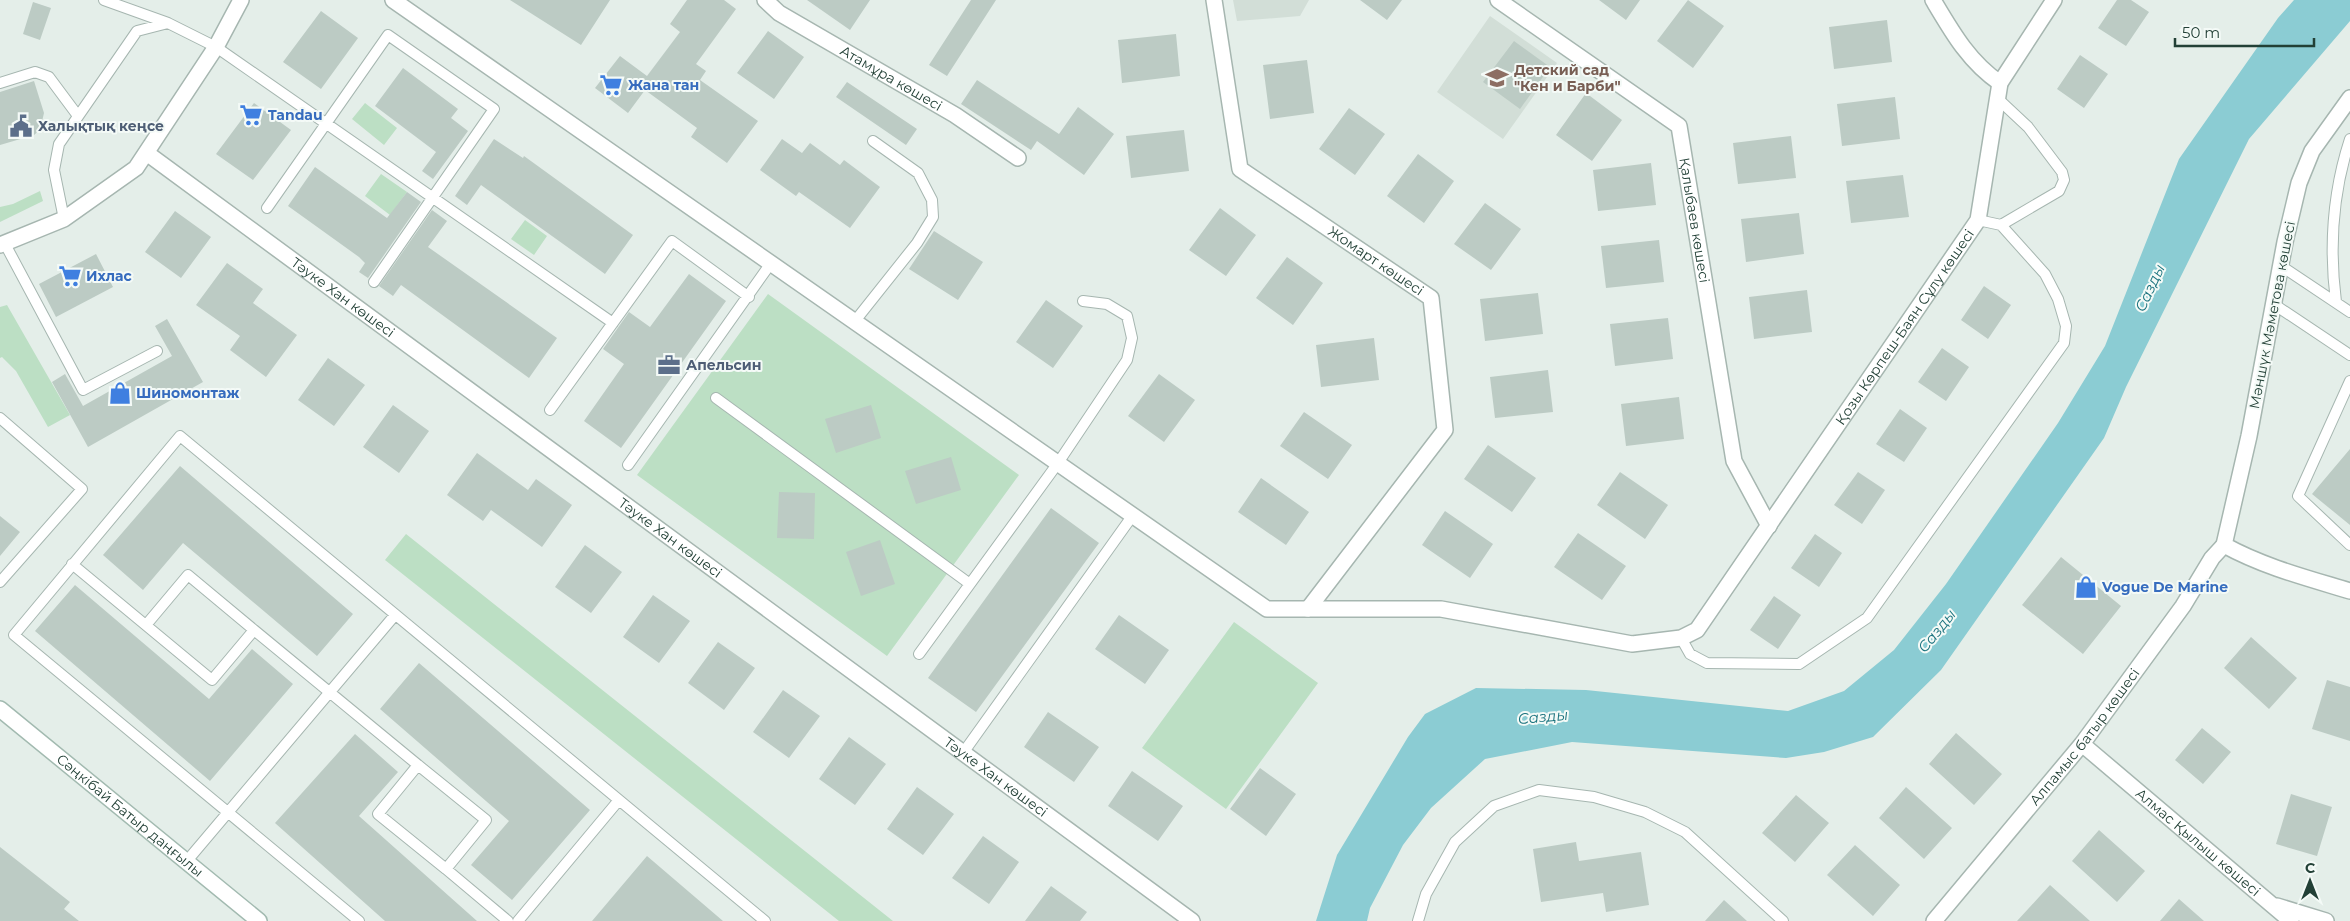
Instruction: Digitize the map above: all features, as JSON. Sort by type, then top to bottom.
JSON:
[{"type":"street","points":[[2,244],[64,219],[136,168],[148,154],[216,47],[241,0]]},
{"type":"street","points":[[393,0],[1267,609],[1441,609],[1632,644],[1681,638]]},
{"type":"street","name":"Атамұра көшесі","points":[[765,0],[779,13],[955,116],[1018,158]]},
{"type":"street","name":"Жомарт көшесі","points":[[1214,0],[1240,169],[1431,298],[1445,430],[1308,609]]},
{"type":"street","name":"Қалыбаев көшесі","points":[[1498,0],[1679,126],[1734,461],[1769,526]]},
{"type":"street","points":[[1934,0],[1961,46],[1983,71],[2000,83]]},
{"type":"street","name":"Қозы Көрпеш-Баян Сұлу көшесі","points":[[1681,638],[1697,630],[1978,220],[2000,83],[2054,0]]},
{"type":"street","name":"Мәншүк Мәметова көшесі","points":[[2224,545],[2299,183],[2312,151],[2350,98]]},
{"type":"street","name":"Тәуке Хан көшесі","points":[[148,154],[1192,921]]},
{"type":"street","points":[[2224,545],[2247,558],[2350,591]]},
{"type":"street","name":"Алпамыс батыр көшесі","points":[[1934,921],[2082,744],[2183,606],[2212,558],[2224,545]]},
{"type":"street","name":"Сәңкібай Батыр даңғылы","points":[[0,709],[259,921]]},
{"type":"street","name":"Алмас Қылыш көшесі","points":[[2082,744],[2270,904],[2326,921]]},
{"type":"street","points":[[2270,904],[2291,921]]},
{"type":"lane","points":[[104,0],[168,23],[216,47],[613,323]]},
{"type":"lane","points":[[64,219],[54,170],[60,144],[136,31],[168,23]]},
{"type":"lane","points":[[267,208],[388,35],[494,109],[374,282]]},
{"type":"lane","points":[[0,83],[36,72],[49,77],[78,116]]},
{"type":"lane","points":[[1997,98],[2028,127],[2062,172],[2064,180],[2059,190],[2001,225]]},
{"type":"lane","points":[[2336,302],[2333,277],[2333,228],[2338,177],[2350,139]]},
{"type":"lane","points":[[855,321],[917,243],[933,217],[932,200],[918,173],[873,141]]},
{"type":"lane","points":[[1681,638],[1690,654],[1707,662],[1799,664],[1867,618],[2064,343],[2066,326],[2058,299],[2045,274],[2001,225],[1978,220]]},
{"type":"lane","points":[[550,410],[672,241],[749,297]]},
{"type":"lane","points":[[2,244],[83,390],[157,351]]},
{"type":"lane","points":[[628,466],[749,297],[771,263]]},
{"type":"lane","points":[[2281,266],[2350,312]]},
{"type":"lane","points":[[919,654],[1058,463],[1127,360],[1132,338],[1127,316],[1107,304],[1083,301]]},
{"type":"lane","points":[[2275,305],[2350,355]]},
{"type":"lane","points":[[2350,381],[2298,496],[2350,545]]},
{"type":"lane","points":[[716,398],[970,584]]},
{"type":"lane","points":[[0,418],[82,488],[0,582]]},
{"type":"lane","points":[[359,921],[14,635],[180,436],[765,921]]},
{"type":"lane","points":[[963,753],[1133,515]]},
{"type":"lane","points":[[72,564],[212,680],[254,630]]},
{"type":"lane","points":[[146,625],[188,575],[486,820],[446,869]]},
{"type":"lane","points":[[186,862],[395,615]]},
{"type":"lane","points":[[418,765],[378,814],[508,921]]},
{"type":"lane","points":[[1418,921],[1426,894],[1455,842],[1494,806],[1540,790],[1594,797],[1645,812],[1685,832],[1783,921]]},
{"type":"lane","points":[[518,921],[619,800]]},
{"type":"shaded area","points":[[1233,0],[1309,0],[1300,16],[1237,21]]},
{"type":"shaded area","name":"Детский сад \"Кен и Барби\"","points":[[1490,16],[1557,63],[1503,139],[1437,92]]},
{"type":"green space","points":[[365,103],[397,128],[384,145],[352,119]]},
{"type":"green space","points":[[381,174],[407,192],[390,215],[365,196]]},
{"type":"green space","points":[[40,191],[43,201],[0,222],[0,207],[13,204]]},
{"type":"green space","points":[[525,220],[547,236],[534,255],[511,239]]},
{"type":"green space","points":[[768,294],[1019,475],[887,656],[637,475]]},
{"type":"green space","points":[[7,305],[70,415],[48,427],[16,371],[2,357],[0,358],[0,307]]},
{"type":"green space","points":[[406,534],[893,921],[839,921],[385,560]]},
{"type":"green space","points":[[1234,622],[1318,683],[1226,809],[1142,748]]},
{"type":"water","name":"Сазды","points":[[2294,0],[2350,0],[2350,21],[2249,139],[2126,387],[2104,438],[1941,670],[1873,737],[1824,752],[1786,758],[1572,742],[1485,759],[1431,808],[1403,845],[1370,908],[1367,921],[1316,921],[1337,855],[1408,737],[1425,714],[1476,688],[1586,690],[1788,711],[1844,691],[1894,650],[1946,584],[2058,423],[2105,346],[2179,159],[2278,18]]},
{"type":"building","points":[[510,0],[610,0],[581,45]]},
{"type":"building","points":[[687,0],[724,0],[736,9],[696,64],[706,71],[700,80],[758,121],[727,163],[691,137],[697,128],[645,90],[628,113],[595,88],[620,56],[647,76],[680,32],[670,24]]},
{"type":"building","points":[[807,0],[870,0],[850,30]]},
{"type":"building","points":[[971,0],[996,0],[947,76],[929,65]]},
{"type":"building","points":[[1360,0],[1402,0],[1387,20]]},
{"type":"building","points":[[1599,0],[1640,0],[1626,20]]},
{"type":"building","points":[[1688,0],[1724,26],[1693,68],[1657,41]]},
{"type":"building","points":[[2117,0],[2131,0],[2149,12],[2126,46],[2098,28]]},
{"type":"building","points":[[33,2],[51,8],[40,40],[23,34]]},
{"type":"building","points":[[321,11],[358,38],[321,89],[283,62]]},
{"type":"building","points":[[1887,20],[1892,62],[1834,69],[1829,27]]},
{"type":"building","points":[[768,31],[804,57],[774,99],[737,73]]},
{"type":"building","points":[[1176,34],[1180,76],[1122,83],[1118,40]]},
{"type":"building","points":[[1514,41],[1550,67],[1520,109],[1483,82]]},
{"type":"building","points":[[2080,55],[2108,74],[2084,108],[2057,89]]},
{"type":"building","points":[[1307,60],[1314,113],[1270,119],[1263,65]]},
{"type":"building","points":[[403,68],[458,109],[451,118],[468,131],[433,179],[422,171],[436,152],[375,106]]},
{"type":"building","points":[[977,80],[1059,134],[1078,107],[1114,134],[1084,175],[1037,141],[1031,150],[961,104]]},
{"type":"building","name":"Халықтық кеңсе","points":[[34,81],[44,113],[40,130],[34,135],[0,145],[0,92]]},
{"type":"building","points":[[847,82],[917,129],[906,145],[836,97]]},
{"type":"building","points":[[1586,93],[1622,120],[1592,161],[1556,135]]},
{"type":"building","points":[[1895,97],[1900,139],[1842,146],[1837,104]]},
{"type":"building","points":[[254,103],[291,130],[253,180],[216,154]]},
{"type":"building","points":[[1349,108],[1385,134],[1355,175],[1319,149]]},
{"type":"building","points":[[1184,130],[1189,171],[1131,178],[1126,136]]},
{"type":"building","points":[[1791,136],[1796,178],[1738,184],[1733,143]]},
{"type":"building","points":[[494,139],[523,158],[524,156],[633,235],[605,274],[481,185],[467,205],[455,196]]},
{"type":"building","points":[[782,139],[802,153],[810,143],[840,165],[844,160],[880,187],[850,228],[799,192],[796,196],[760,170]]},
{"type":"building","points":[[1418,154],[1454,181],[1424,223],[1387,196]]},
{"type":"building","points":[[1651,163],[1656,205],[1598,211],[1593,170]]},
{"type":"building","points":[[315,167],[387,218],[407,192],[421,202],[368,278],[359,272],[365,263],[359,257],[288,206]]},
{"type":"building","points":[[1903,175],[1909,217],[1851,223],[1846,181]]},
{"type":"building","points":[[1485,203],[1521,229],[1491,270],[1454,244]]},
{"type":"building","points":[[1220,208],[1256,235],[1226,276],[1189,250]]},
{"type":"building","points":[[432,210],[447,221],[428,247],[557,338],[529,378],[401,285],[393,296],[379,286]]},
{"type":"building","points":[[175,211],[211,237],[181,278],[145,252]]},
{"type":"building","points":[[1799,213],[1804,254],[1746,262],[1741,219]]},
{"type":"building","points":[[934,231],[983,262],[958,300],[909,269]]},
{"type":"building","points":[[1659,240],[1664,282],[1606,288],[1601,246]]},
{"type":"building","points":[[96,254],[113,287],[56,317],[39,284]]},
{"type":"building","points":[[1287,257],[1323,283],[1293,325],[1256,298]]},
{"type":"building","points":[[227,263],[263,289],[253,303],[297,335],[266,377],[230,350],[240,336],[196,305]]},
{"type":"building","points":[[689,274],[726,301],[621,448],[584,421],[624,364],[603,349],[629,312],[650,327]]},
{"type":"building","points":[[1984,286],[2011,305],[1988,339],[1961,320]]},
{"type":"building","points":[[1807,290],[1812,332],[1754,339],[1749,297]]},
{"type":"building","points":[[1538,293],[1543,334],[1485,341],[1480,299]]},
{"type":"building","points":[[1046,300],[1083,326],[1053,368],[1016,342]]},
{"type":"building","points":[[1668,318],[1673,359],[1615,366],[1610,324]]},
{"type":"building","points":[[167,319],[203,382],[88,447],[52,382],[65,374],[83,406],[172,356],[155,326]]},
{"type":"building","points":[[1374,338],[1379,380],[1321,387],[1316,345]]},
{"type":"building","points":[[1942,348],[1969,367],[1946,401],[1918,382]]},
{"type":"building","points":[[328,358],[365,385],[334,426],[298,400]]},
{"type":"building","points":[[1548,370],[1553,412],[1495,418],[1490,377]]},
{"type":"building","points":[[1159,374],[1195,400],[1164,442],[1128,416]]},
{"type":"building","points":[[1679,397],[1684,439],[1626,446],[1621,404]]},
{"type":"building","points":[[393,405],[429,431],[399,473],[363,447]]},
{"type":"building","points":[[871,405],[881,438],[836,453],[825,419]]},
{"type":"building","points":[[1900,409],[1927,428],[1904,462],[1876,444]]},
{"type":"building","points":[[1304,412],[1352,445],[1328,479],[1280,446]]},
{"type":"building","points":[[1488,445],[1536,478],[1512,512],[1464,479]]},
{"type":"building","points":[[2350,449],[2350,525],[2312,494]]},
{"type":"building","points":[[477,453],[528,490],[536,479],[572,505],[542,547],[491,510],[483,521],[447,495]]},
{"type":"building","points":[[951,457],[961,490],[916,504],[905,471]]},
{"type":"building","points":[[180,466],[353,614],[317,656],[183,543],[143,590],[103,555]]},
{"type":"building","points":[[1620,472],[1668,505],[1645,539],[1597,505]]},
{"type":"building","points":[[1858,472],[1885,490],[1862,524],[1834,505]]},
{"type":"building","points":[[1261,478],[1309,512],[1286,545],[1238,512]]},
{"type":"building","points":[[779,492],[815,493],[814,539],[777,538]]},
{"type":"building","points":[[1051,508],[1099,543],[976,712],[928,678]]},
{"type":"building","points":[[1445,511],[1493,544],[1470,578],[1422,545]]},
{"type":"building","points":[[0,516],[20,532],[0,556]]},
{"type":"building","points":[[1578,533],[1626,566],[1602,600],[1554,567]]},
{"type":"building","points":[[1815,534],[1842,553],[1819,587],[1791,568]]},
{"type":"building","points":[[880,540],[895,584],[861,596],[846,552]]},
{"type":"building","points":[[585,545],[622,572],[591,613],[555,587]]},
{"type":"building","points":[[2061,557],[2121,606],[2083,654],[2022,605]]},
{"type":"building","points":[[75,585],[209,699],[252,649],[293,684],[210,781],[35,631]]},
{"type":"building","points":[[653,595],[690,621],[659,663],[623,637]]},
{"type":"building","points":[[1774,596],[1801,615],[1778,649],[1750,630]]},
{"type":"building","points":[[1119,615],[1169,650],[1145,684],[1095,649]]},
{"type":"building","points":[[2251,637],[2297,678],[2269,709],[2224,668]]},
{"type":"building","points":[[718,642],[755,668],[724,710],[688,683]]},
{"type":"building","points":[[419,663],[590,810],[512,900],[471,865],[509,821],[380,709]]},
{"type":"building","points":[[2327,680],[2350,687],[2350,741],[2312,729]]},
{"type":"building","points":[[783,690],[820,716],[789,758],[753,732]]},
{"type":"building","points":[[1048,712],[1099,747],[1074,782],[1024,747]]},
{"type":"building","points":[[2202,728],[2231,752],[2203,784],[2175,760]]},
{"type":"building","points":[[1956,733],[2002,774],[1974,805],[1929,764]]},
{"type":"building","points":[[355,734],[398,772],[359,816],[477,921],[385,921],[275,823]]},
{"type":"building","points":[[849,737],[886,764],[855,805],[819,779]]},
{"type":"building","points":[[1260,768],[1296,794],[1266,836],[1230,809]]},
{"type":"building","points":[[1132,771],[1183,806],[1158,841],[1108,806]]},
{"type":"building","points":[[917,787],[954,814],[923,855],[887,829]]},
{"type":"building","points":[[1906,787],[1952,828],[1924,859],[1879,818]]},
{"type":"building","points":[[2291,794],[2332,807],[2317,856],[2276,844]]},
{"type":"building","points":[[1796,795],[1829,823],[1795,862],[1762,833]]},
{"type":"building","points":[[2099,830],[2145,871],[2117,902],[2072,861]]},
{"type":"building","points":[[983,836],[1019,862],[989,904],[952,878]]},
{"type":"building","points":[[1576,842],[1579,861],[1641,852],[1649,905],[1606,912],[1603,893],[1541,902],[1533,849]]},
{"type":"building","points":[[1855,845],[1900,885],[1873,916],[1827,875]]},
{"type":"building","points":[[0,847],[70,902],[64,909],[79,921],[0,921]]},
{"type":"building","points":[[647,856],[723,921],[592,921]]},
{"type":"building","points":[[2050,885],[2090,921],[2017,921]]},
{"type":"building","points":[[1051,886],[1087,912],[1080,921],[1025,921]]},
{"type":"building","points":[[2179,899],[2204,921],[2160,921]]},
{"type":"building","points":[[1724,900],[1747,921],[1705,921]]},
{"type":"place","name":"Детский сад \"Кен и Барби\"","points":[[1497,78]]},
{"type":"place","name":"Жана тан","points":[[611,85]]},
{"type":"place","name":"Tandau","points":[[251,115]]},
{"type":"place","name":"Халықтық кеңсе","points":[[21,126]]},
{"type":"place","name":"Ихлас","points":[[70,276]]},
{"type":"place","name":"Апельсин","points":[[669,365]]},
{"type":"place","name":"Шиномонтаж","points":[[120,393]]},
{"type":"place","name":"Vogue De Marine","points":[[2086,587]]}]
